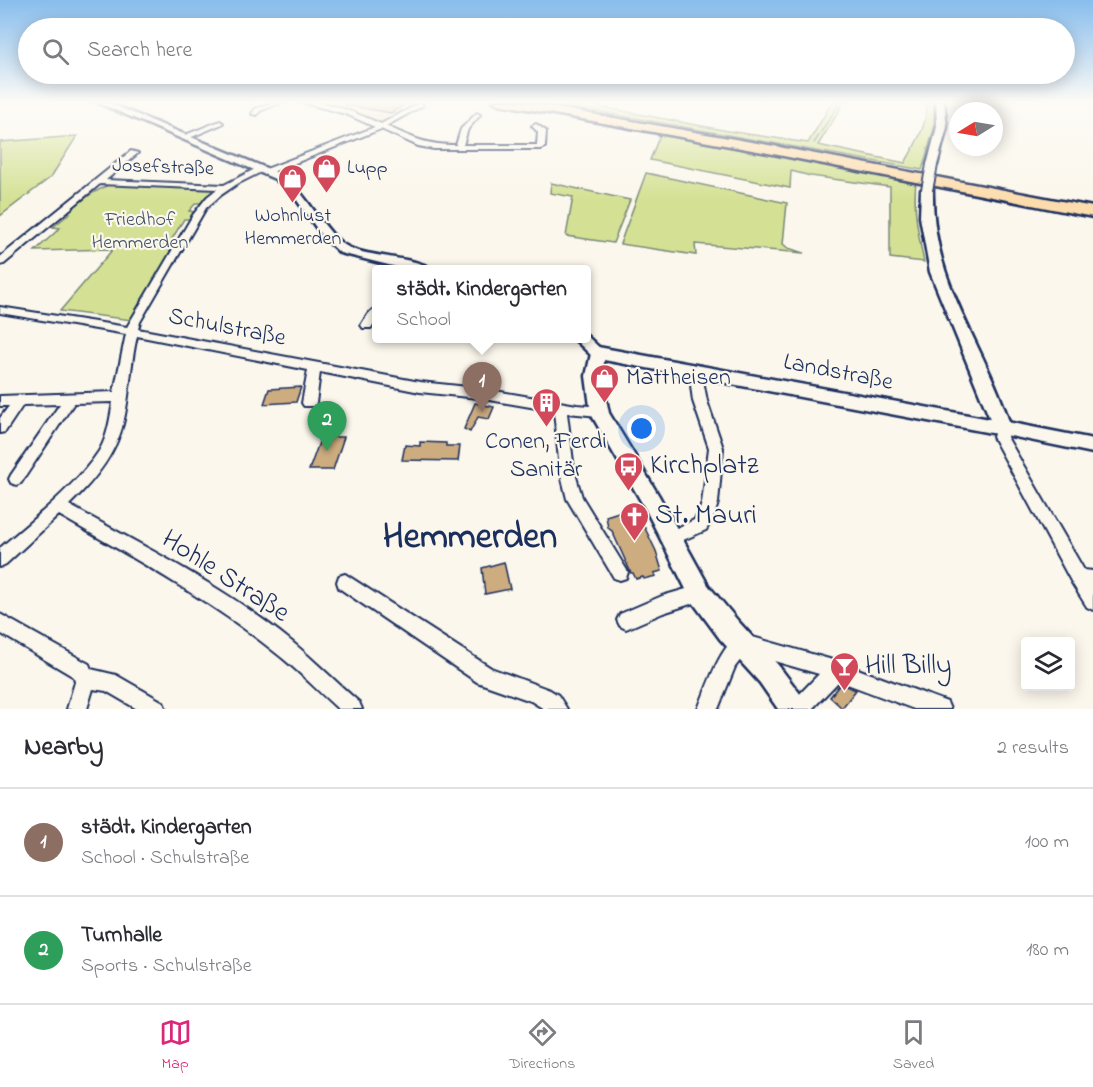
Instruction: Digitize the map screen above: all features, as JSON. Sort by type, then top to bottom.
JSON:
[{"type":"highway","points":[[685,134],[1093,212]]},
{"type":"highway","points":[[703,134],[1093,206]]},
{"type":"main road","points":[[940,134],[927,190],[927,222],[936,265],[995,404],[1002,428]]},
{"type":"main road","points":[[598,353],[595,368],[598,411],[672,538],[700,593],[769,674],[794,709]]},
{"type":"main road","name":"Landstraße","points":[[598,353],[620,359],[695,370],[814,395],[1002,428]]},
{"type":"street","points":[[177,134],[264,170],[291,186],[341,248],[397,265]]},
{"type":"street","points":[[184,137],[191,134]]},
{"type":"street","points":[[0,559],[85,480],[105,453],[114,431],[131,331],[139,312],[196,215],[208,200],[224,187],[362,134]]},
{"type":"street","points":[[398,134],[426,146],[459,147],[541,147],[542,134]]},
{"type":"street","points":[[459,147],[464,134]]},
{"type":"street","points":[[0,262],[134,153]]},
{"type":"street","name":"Josefstraße","points":[[100,182],[224,187]]},
{"type":"street","name":"Schulstraße","points":[[0,310],[131,331],[315,368],[560,408],[598,411]]},
{"type":"street","points":[[368,325],[372,319]]},
{"type":"street","name":"Landstraße","points":[[585,343],[598,353]]},
{"type":"street","name":"Schulstraße","points":[[309,403],[315,368]]},
{"type":"street","points":[[672,538],[700,525],[705,519],[710,503],[716,448],[700,401],[695,370]]},
{"type":"street","points":[[0,401],[120,397]]},
{"type":"street","points":[[16,479],[70,399]]},
{"type":"street","points":[[0,428],[20,400]]},
{"type":"street","points":[[560,408],[567,470],[575,499],[620,572]]},
{"type":"street","points":[[1002,428],[1000,437],[1085,578],[1093,601]]},
{"type":"street","name":"Landstraße","points":[[1002,428],[1093,446]]},
{"type":"street","name":"Hohle Straße","points":[[57,506],[191,582],[226,605],[284,647],[352,709]]},
{"type":"street","points":[[345,582],[484,675],[501,684],[546,697],[557,709]]},
{"type":"street","points":[[626,620],[700,593]]},
{"type":"street","points":[[0,623],[80,669],[85,678],[77,709]]},
{"type":"street","points":[[708,709],[728,661],[742,643],[836,670],[940,709]]},
{"type":"street","points":[[799,709],[836,670]]},
{"type":"street","points":[[85,678],[109,682],[156,709]]},
{"type":"green space","points":[[660,134],[672,134],[916,181],[916,212],[924,262],[890,258],[890,187],[791,171],[790,188],[650,160]]},
{"type":"green space","points":[[724,134],[749,134],[808,143],[813,134],[825,134],[818,145],[905,163],[920,134],[932,134],[922,170]]},
{"type":"green space","points":[[77,136],[51,177],[0,216],[0,142]]},
{"type":"green space","points":[[646,173],[787,203],[783,244],[804,253],[695,244],[696,255],[620,244]]},
{"type":"green space","points":[[551,183],[630,200],[613,243],[566,236],[573,197],[550,193]]},
{"type":"green space","name":"Friedhof Hemmerden","points":[[110,184],[218,188],[202,203],[196,203],[189,211],[195,212],[191,219],[184,219],[172,239],[179,240],[132,320],[60,311],[113,249],[35,251],[60,228],[53,227],[70,213],[67,212],[91,194]]},
{"type":"building","points":[[301,387],[296,402],[264,404],[269,389]]},
{"type":"building","points":[[475,403],[494,407],[489,419],[478,417],[470,432],[464,429]]},
{"type":"building","points":[[321,437],[344,437],[333,470],[309,470]]},
{"type":"building","points":[[420,442],[460,446],[458,461],[402,460],[405,445],[420,446]]},
{"type":"building","name":"St. Mauri","points":[[625,510],[629,518],[642,522],[656,551],[662,571],[654,573],[656,576],[636,579],[612,531],[608,528],[606,516]]},
{"type":"building","points":[[504,562],[510,589],[485,594],[482,568]]},
{"type":"building","name":"Hill Billy","points":[[840,684],[856,690],[842,708],[830,697]]},
{"type":"waterway","points":[[814,143],[820,134]]},
{"type":"place","name":"Lupp","points":[[326,194]]},
{"type":"place","name":"Wohnlust Hemmerden","points":[[293,204]]},
{"type":"place","name":"Mattheisen","points":[[605,404]]},
{"type":"place","name":"städt. Kindergarten","points":[[482,412]]},
{"type":"place","name":"Conen, Ferdi Sanitär","points":[[546,428]]},
{"type":"place","name":"Turnhalle","points":[[327,451]]},
{"type":"place","name":"Kirchplatz","points":[[629,492]]},
{"type":"place","name":"St. Mauri","points":[[634,542]]},
{"type":"place","name":"Hill Billy","points":[[844,692]]},
{"type":"district","name":"Hemmerden","points":[[470,538]]}]
